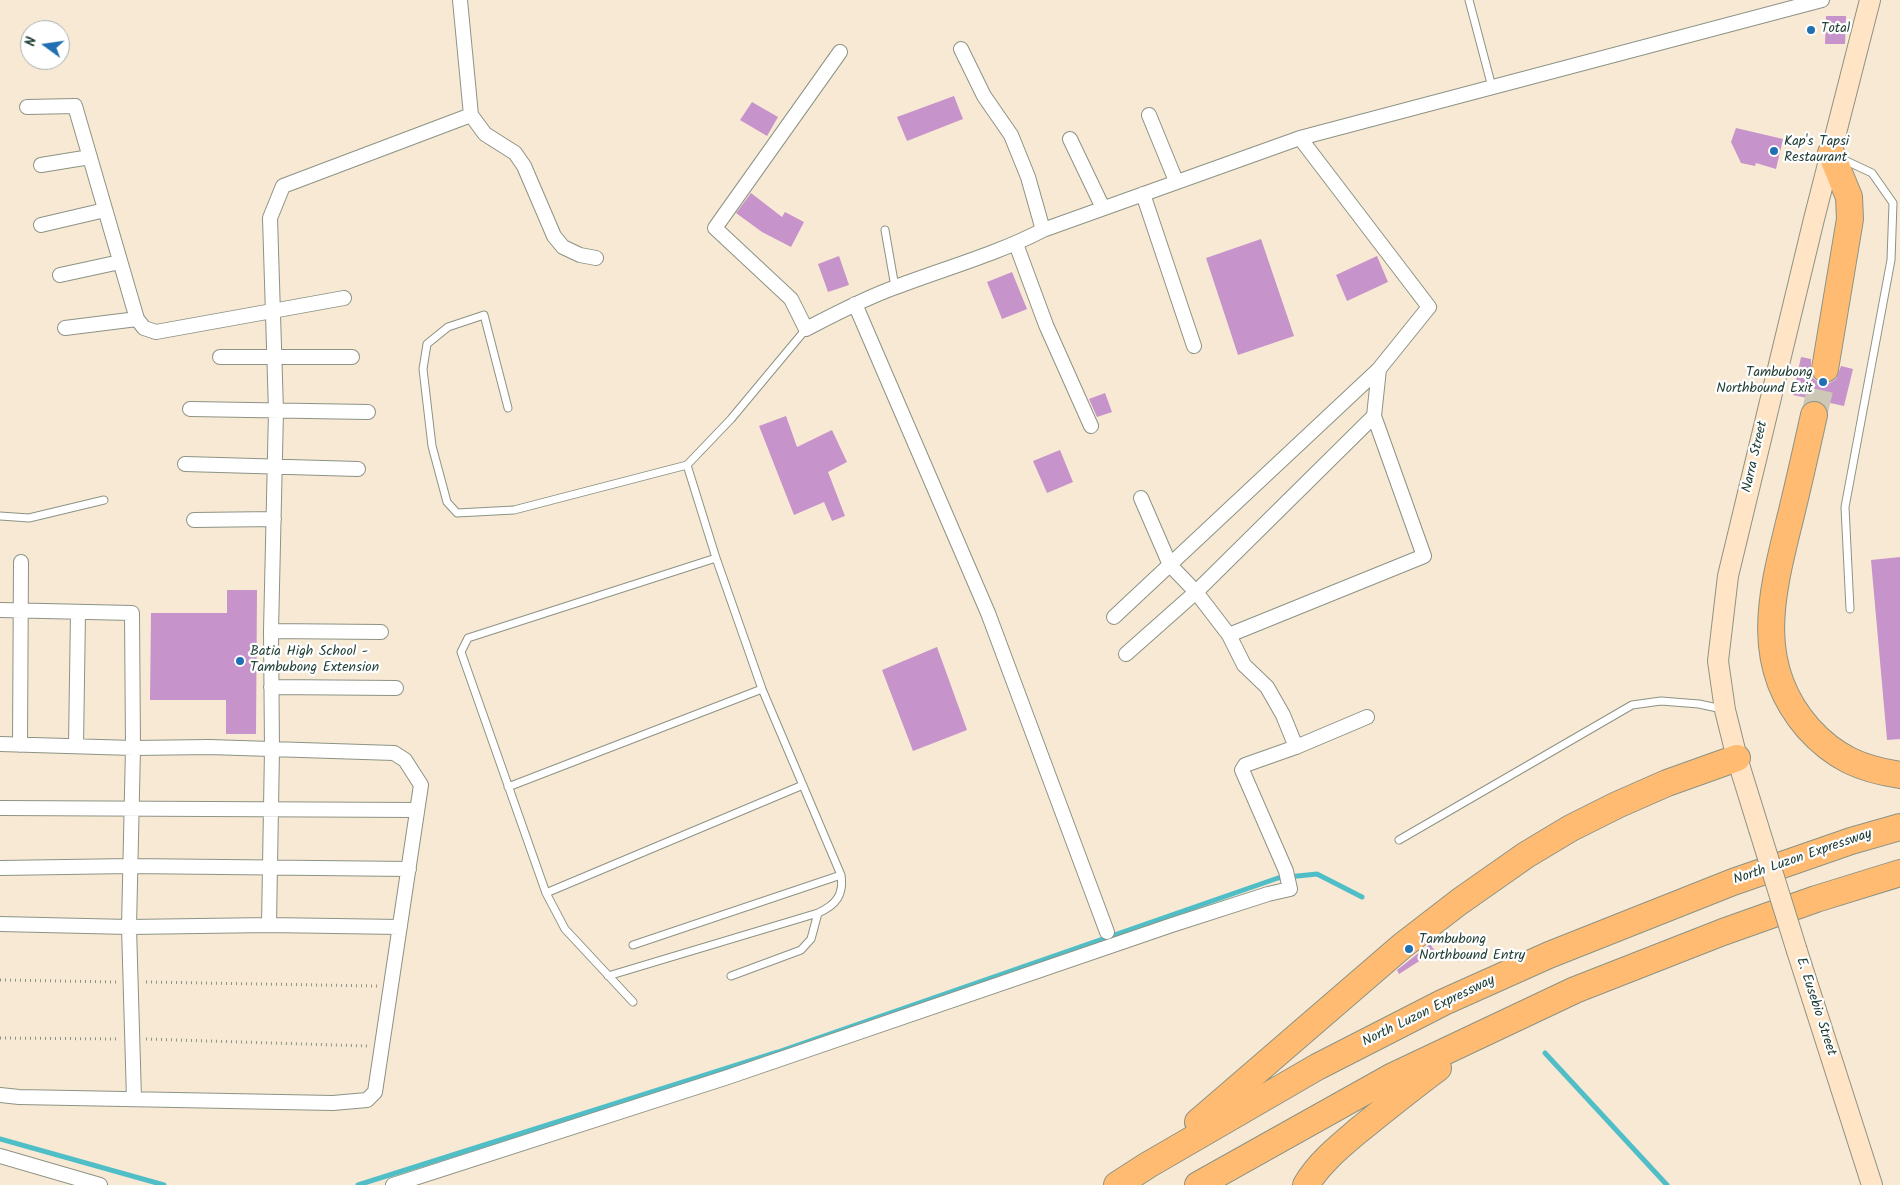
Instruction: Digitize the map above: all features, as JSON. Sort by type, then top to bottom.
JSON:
[{"type":"highway","points":[[1825,369],[1850,219],[1849,197],[1831,153]]},
{"type":"highway","points":[[1814,415],[1775,581],[1770,624],[1775,666],[1790,704],[1805,724],[1829,749],[1863,768],[1900,775]]},
{"type":"highway","points":[[1148,1165],[1402,946],[1459,902],[1526,855],[1571,828],[1617,805],[1666,783],[1737,758]]},
{"type":"highway","name":"North Luzon Expressway","points":[[1117,1185],[1317,1067],[1453,998],[1549,955],[1733,882],[1850,841],[1900,827]]},
{"type":"highway","points":[[1198,1185],[1311,1120],[1391,1077],[1575,990],[1723,932],[1816,899],[1900,873]]},
{"type":"highway","points":[[1306,1185],[1311,1176],[1325,1161],[1398,1097],[1490,1030]]},
{"type":"main road","name":"Narra Street","points":[[1759,829],[1737,758],[1725,710],[1718,662],[1728,576],[1870,0]]},
{"type":"main road","name":"E. Eusebio Street","points":[[1759,829],[1872,1185]]},
{"type":"street","points":[[460,0],[471,115],[485,134],[515,153],[524,166],[554,236],[563,247],[580,255],[596,258]]},
{"type":"street","points":[[840,52],[715,228],[791,299],[806,329],[855,304],[895,287],[1016,244],[1043,230],[1176,181],[1300,138],[1822,0]]},
{"type":"street","points":[[961,49],[984,96],[1011,135],[1028,177],[1043,230]]},
{"type":"street","points":[[28,108],[75,106],[137,319],[144,328],[156,332],[344,298]]},
{"type":"street","points":[[268,925],[272,749],[271,631],[276,411],[270,218],[282,186],[471,115]]},
{"type":"street","points":[[1148,115],[1176,181]]},
{"type":"street","points":[[1114,617],[1379,369],[1429,307],[1300,138]]},
{"type":"street","points":[[1070,139],[1103,208]]},
{"type":"street","points":[[41,165],[90,157]]},
{"type":"street","points":[[1142,194],[1194,346]]},
{"type":"street","points":[[41,225],[105,210]]},
{"type":"street","points":[[1016,244],[1046,325],[1091,426]]},
{"type":"street","points":[[60,275],[120,262]]},
{"type":"street","points":[[855,304],[988,613],[1107,932]]},
{"type":"street","points":[[65,328],[137,319]]},
{"type":"street","points":[[220,357],[352,357]]},
{"type":"street","points":[[1229,635],[1424,556],[1374,416],[1379,369]]},
{"type":"street","points":[[190,408],[368,412]]},
{"type":"street","points":[[1126,654],[1196,592],[1374,416]]},
{"type":"street","points":[[186,464],[358,469]]},
{"type":"street","points":[[1142,498],[1170,565],[1196,592],[1229,635],[1244,665],[1267,686],[1284,715],[1296,747]]},
{"type":"street","points":[[194,520],[274,519]]},
{"type":"street","points":[[20,745],[21,562]]},
{"type":"street","points":[[0,610],[132,613],[133,748],[129,927],[134,1099]]},
{"type":"street","points":[[76,746],[78,612]]},
{"type":"street","points":[[271,631],[382,632]]},
{"type":"street","points":[[271,687],[396,688]]},
{"type":"street","points":[[393,1185],[728,1077],[1163,928],[1268,894],[1290,889],[1287,876],[1242,770],[1245,764],[1296,747],[1367,717]]},
{"type":"street","points":[[0,744],[133,748],[209,747],[394,753],[405,760],[421,785],[375,1092],[367,1100],[333,1103],[19,1097],[0,1095]]},
{"type":"street","points":[[0,808],[417,810]]},
{"type":"street","points":[[0,868],[130,866],[409,869]]},
{"type":"street","points":[[0,924],[129,927],[268,925],[400,927]]},
{"type":"street","points":[[0,1156],[100,1185]]},
{"type":"lane","points":[[1469,0],[1492,87]]},
{"type":"lane","points":[[1831,153],[1872,173],[1893,203],[1891,260],[1845,507],[1850,609]]},
{"type":"lane","points":[[885,230],[895,287]]},
{"type":"lane","points":[[508,408],[484,315],[448,326],[427,344],[423,369],[432,446],[446,502],[457,513],[514,510],[687,466],[731,419],[806,329]]},
{"type":"lane","points":[[608,976],[818,914],[829,908],[840,895],[842,885],[841,875],[762,689],[716,558],[687,466]]},
{"type":"lane","points":[[0,516],[29,518],[104,500]]},
{"type":"lane","points":[[633,1002],[565,929],[546,893],[462,652],[468,638],[716,558]]},
{"type":"lane","points":[[508,787],[762,689]]},
{"type":"lane","points":[[1399,840],[1632,705],[1661,701],[1699,704],[1725,710]]},
{"type":"lane","points":[[546,893],[803,786]]},
{"type":"lane","points":[[633,946],[841,875]]},
{"type":"lane","points":[[732,976],[801,950],[811,939],[818,914]]},
{"type":"path","points":[[0,980],[391,986]]},
{"type":"path","points":[[0,1038],[132,1039],[382,1046]]},
{"type":"building","points":[[1826,16],[1846,16],[1845,44],[1825,44]]},
{"type":"building","points":[[954,96],[963,119],[907,141],[897,117]]},
{"type":"building","points":[[752,102],[778,117],[767,136],[740,120]]},
{"type":"building","points":[[1736,128],[1783,139],[1776,169],[1756,163],[1755,166],[1741,163],[1731,142]]},
{"type":"building","points":[[751,193],[782,217],[785,212],[804,222],[791,247],[762,232],[736,213]]},
{"type":"building","points":[[1261,239],[1294,336],[1238,355],[1206,258]]},
{"type":"building","points":[[839,256],[849,285],[828,292],[818,264]]},
{"type":"building","points":[[1377,256],[1388,282],[1347,301],[1336,275]]},
{"type":"building","points":[[1012,272],[1027,309],[1002,319],[987,282]]},
{"type":"building","name":"Tambubong Northbound Exit","points":[[1801,357],[1811,359],[1811,375],[1822,384],[1830,383],[1836,379],[1841,366],[1853,369],[1844,406],[1793,395]]},
{"type":"building","points":[[1105,393],[1112,412],[1097,417],[1089,399]]},
{"type":"building","points":[[786,416],[797,447],[832,430],[847,462],[828,472],[845,516],[832,521],[824,502],[794,515],[759,426]]},
{"type":"building","points":[[1060,450],[1073,482],[1047,493],[1033,461]]},
{"type":"building","points":[[1900,557],[1900,739],[1887,740],[1871,560]]},
{"type":"building","points":[[227,590],[257,590],[256,734],[226,734],[226,700],[150,700],[151,613],[227,613]]},
{"type":"building","points":[[937,647],[967,730],[913,751],[882,670]]},
{"type":"building","points":[[1430,944],[1435,951],[1399,974],[1397,970]]},
{"type":"waterway","points":[[358,1185],[778,1052],[1278,878],[1317,874],[1362,897]]},
{"type":"waterway","points":[[1545,1053],[1667,1185]]},
{"type":"waterway","points":[[0,1139],[164,1185]]},
{"type":"tunnel","points":[[1814,415],[1825,369]]},
{"type":"place","name":"Total","points":[[1811,30]]},
{"type":"place","name":"Kap's Tapsi Restaurant","points":[[1774,151]]},
{"type":"place","name":"Tambubong Northbound Exit","points":[[1823,382]]},
{"type":"place","name":"Batia High School - Tambubong Extension","points":[[240,661]]},
{"type":"place","name":"Tambubong Northbound Entry","points":[[1409,949]]}]
